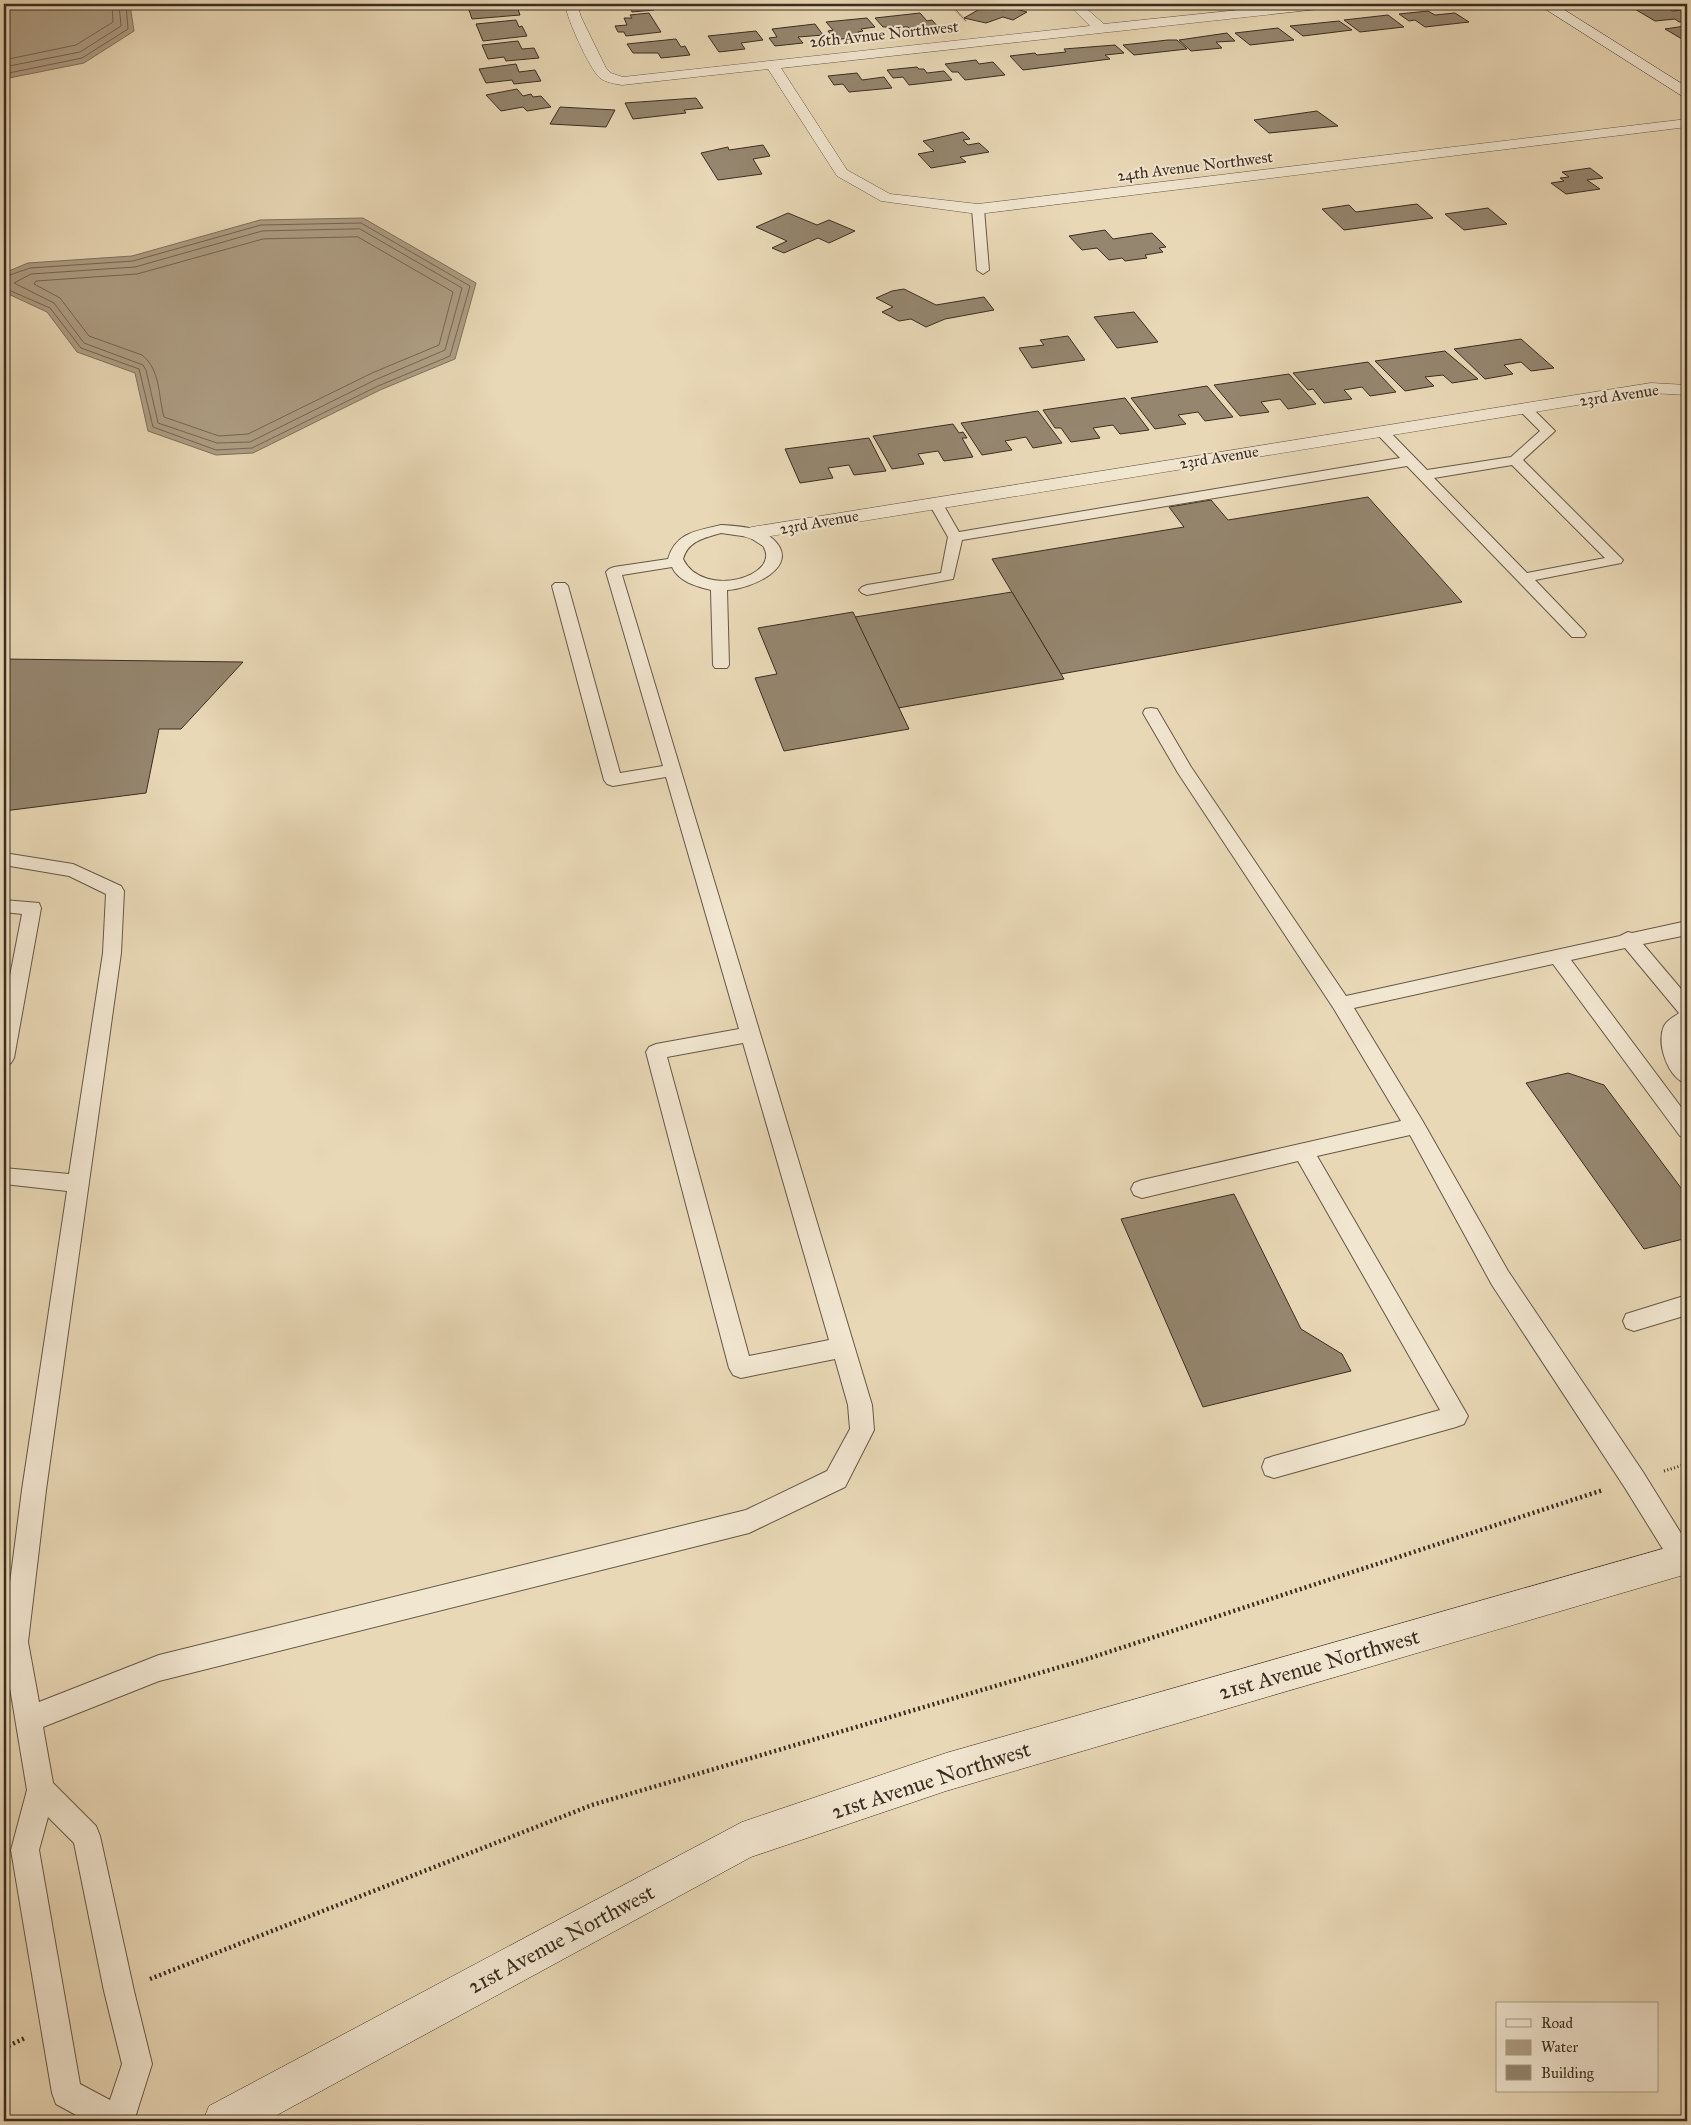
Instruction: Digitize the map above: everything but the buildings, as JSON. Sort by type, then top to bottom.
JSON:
[{"type":"street","name":"26th Avnue Northwest","points":[[571,4],[574,17],[600,69],[606,76],[622,81],[1320,4]]},
{"type":"street","points":[[1074,4],[1100,28]]},
{"type":"street","points":[[1546,4],[1687,93]]},
{"type":"street","name":"24th Avenue Northwest","points":[[772,64],[842,173],[886,198],[978,209],[1687,123]]},
{"type":"street","name":"23rd Avenue","points":[[752,534],[935,502],[1651,388],[1687,390]]},
{"type":"street","name":"21st Avenue Northwest","points":[[224,2121],[742,1841],[946,1772],[1685,1558]]},
{"type":"lane","points":[[978,209],[984,270]]},
{"type":"lane","points":[[1424,475],[1515,460],[1548,431],[1525,409]]},
{"type":"lane","points":[[1382,432],[1578,634]]},
{"type":"lane","points":[[1515,460],[1616,560],[1524,578]]},
{"type":"lane","points":[[955,537],[1410,461]]},
{"type":"lane","points":[[867,590],[948,576],[955,537],[935,502]]},
{"type":"lane","points":[[737,530],[752,534],[764,539],[771,547],[774,556],[772,565],[764,574],[751,581],[736,585],[702,584],[679,571],[675,562],[676,552],[682,544],[692,537],[706,532],[737,530]]},
{"type":"lane","points":[[28,1720],[159,1668],[749,1521],[836,1479],[862,1430],[860,1405],[614,572],[675,562]]},
{"type":"lane","points":[[560,586],[613,780],[672,770]]},
{"type":"lane","points":[[719,586],[721,665]]},
{"type":"lane","points":[[1151,714],[1184,769],[1340,1004],[1415,1126],[1500,1278],[1685,1558]]},
{"type":"lane","points":[[4,859],[73,870],[115,891],[112,953],[34,1490],[14,1642],[41,1790],[25,1850],[67,2093],[118,2121],[137,2064],[119,1991],[86,1836],[41,1790]]},
{"type":"lane","points":[[4,906],[32,908],[4,1058]]},
{"type":"lane","points":[[1340,1004],[1628,939],[1687,928]]},
{"type":"lane","points":[[1628,939],[1687,1009]]},
{"type":"lane","points":[[1557,956],[1687,1130]]},
{"type":"lane","points":[[1687,1018],[1673,1028],[1670,1048],[1677,1063],[1687,1076]]},
{"type":"lane","points":[[750,1034],[656,1052],[741,1368],[843,1347]]},
{"type":"lane","points":[[1142,1188],[1415,1126]]},
{"type":"lane","points":[[1274,1467],[1456,1416],[1303,1151]]},
{"type":"lane","points":[[4,1176],[78,1184]]},
{"type":"lane","points":[[1634,1321],[1687,1305]]},
{"type":"path","points":[[800,4],[846,4]]},
{"type":"path","points":[[119,1991],[592,1805],[1087,1659],[1687,1464]]},
{"type":"path","points":[[4,2048],[54,2025]]},
{"type":"water","points":[[4,4],[132,4],[130,5],[134,31],[84,63],[4,79]]},
{"type":"water","points":[[363,218],[476,283],[455,359],[380,390],[253,453],[216,455],[148,431],[135,373],[77,352],[47,312],[4,292],[4,273],[28,263],[132,256],[260,220]]}]
